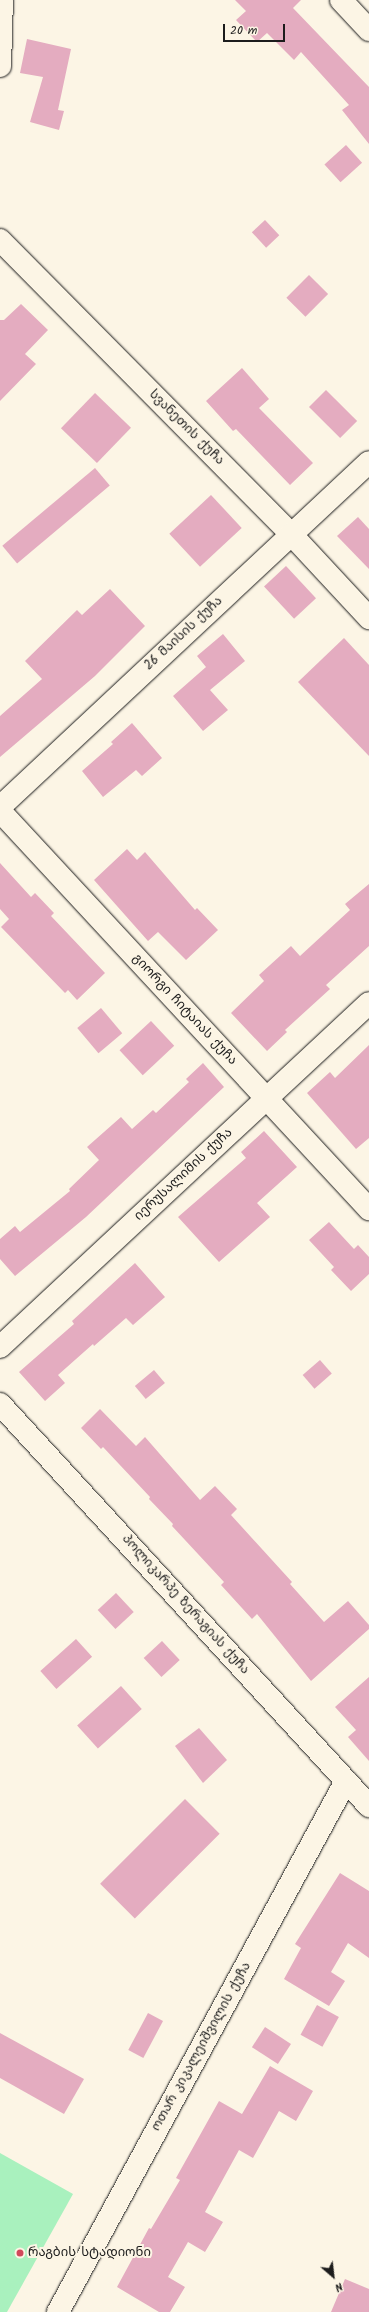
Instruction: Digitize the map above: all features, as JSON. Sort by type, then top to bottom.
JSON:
[{"type":"street","points":[[0,66],[2,0]]},
{"type":"street","points":[[342,0],[369,30]]},
{"type":"street","name":"სვანეთის ქუჩა","points":[[0,240],[292,534],[369,618]]},
{"type":"street","name":"26 მაისის ქუჩა","points":[[0,807],[369,462]]},
{"type":"street","name":"გიორგი ჩიტაიას ქუჩა","points":[[0,811],[369,1209]]},
{"type":"street","name":"იერუსალიმის ქუჩა","points":[[0,1347],[369,1003]]},
{"type":"street","name":"პოლიკარპე ზერაგიას ქუჩა","points":[[0,1404],[369,1806]]},
{"type":"street","name":"ოთარ კიკალეიშვილის ქუჩა","points":[[58,2312],[346,1781]]},
{"type":"green space","name":"რაგბის სტადიონი","points":[[0,2153],[73,2194],[7,2312],[0,2312]]},
{"type":"building","points":[[235,0],[301,0],[293,8],[369,87],[369,144],[342,110],[349,105],[301,52],[294,60],[267,33],[257,42],[236,20],[246,11]]},
{"type":"building","points":[[27,39],[71,49],[58,110],[64,111],[59,130],[30,122],[43,77],[20,73]]},
{"type":"building","points":[[346,145],[362,163],[341,182],[324,164]]},
{"type":"building","points":[[265,220],[279,235],[266,248],[252,232]]},
{"type":"building","points":[[309,275],[328,294],[305,317],[286,298]]},
{"type":"building","points":[[21,304],[48,330],[25,354],[36,364],[0,401],[0,320],[4,320]]},
{"type":"building","points":[[242,368],[269,399],[259,408],[313,463],[290,485],[236,429],[233,431],[206,401]]},
{"type":"building","points":[[326,390],[357,421],[340,438],[309,407]]},
{"type":"building","points":[[95,393],[131,428],[97,463],[61,428]]},
{"type":"building","points":[[95,468],[110,486],[17,563],[2,546]]},
{"type":"building","points":[[211,495],[242,528],[200,567],[169,534]]},
{"type":"building","points":[[358,517],[369,529],[369,569],[337,536]]},
{"type":"building","points":[[286,566],[316,598],[294,619],[264,586]]},
{"type":"building","points":[[110,589],[145,626],[95,676],[0,757],[0,716],[42,679],[25,661],[77,610],[82,615]]},
{"type":"building","points":[[223,634],[245,661],[210,690],[228,710],[203,731],[173,696],[206,667],[197,656]]},
{"type":"building","points":[[344,638],[369,665],[369,756],[298,682]]},
{"type":"building","points":[[132,723],[162,758],[142,776],[136,770],[103,797],[82,771],[113,744],[111,742]]},
{"type":"building","points":[[127,849],[137,860],[145,852],[195,910],[197,908],[218,930],[186,960],[158,932],[148,941],[94,880]]},
{"type":"building","points":[[0,863],[31,897],[35,893],[54,913],[51,916],[105,973],[77,1000],[68,990],[65,993],[1,927],[9,919],[0,909]]},
{"type":"building","points":[[369,884],[369,946],[326,985],[330,989],[285,1030],[287,1032],[267,1051],[231,1013],[264,981],[259,975],[291,946],[300,956],[350,910],[345,904]]},
{"type":"building","points":[[101,1008],[122,1033],[98,1053],[77,1028]]},
{"type":"building","points":[[151,1021],[174,1046],[143,1075],[120,1050]]},
{"type":"building","points":[[369,1045],[369,1138],[356,1149],[307,1093],[330,1072],[335,1078]]},
{"type":"building","points":[[203,1063],[224,1087],[86,1217],[15,1276],[0,1259],[0,1239],[15,1226],[20,1232],[70,1191],[69,1189],[99,1160],[87,1147],[121,1117],[132,1129],[153,1110],[156,1113],[189,1082],[186,1079]]},
{"type":"building","points":[[264,1131],[297,1167],[257,1203],[270,1217],[219,1262],[178,1217],[246,1158],[241,1152]]},
{"type":"building","points":[[329,1222],[354,1249],[358,1245],[369,1257],[369,1274],[351,1291],[331,1270],[334,1267],[309,1240]]},
{"type":"building","points":[[135,1263],[165,1297],[133,1325],[126,1318],[94,1346],[93,1344],[58,1375],[65,1383],[45,1401],[19,1372],[74,1324],[72,1321]]},
{"type":"building","points":[[320,1360],[332,1374],[314,1389],[303,1375]]},
{"type":"building","points":[[154,1370],[165,1383],[146,1399],[135,1386]]},
{"type":"building","points":[[100,1409],[136,1446],[145,1437],[200,1500],[215,1486],[237,1509],[231,1515],[292,1582],[290,1584],[324,1622],[348,1601],[369,1625],[369,1629],[311,1681],[257,1614],[252,1619],[221,1585],[224,1582],[172,1526],[173,1524],[149,1499],[150,1497],[103,1447],[101,1449],[81,1428]]},
{"type":"building","points":[[116,1593],[134,1612],[115,1629],[98,1610]]},
{"type":"building","points":[[76,1639],[92,1657],[56,1689],[40,1671]]},
{"type":"building","points":[[162,1641],[180,1660],[161,1677],[144,1658]]},
{"type":"building","points":[[369,1677],[369,1761],[348,1737],[356,1730],[335,1707]]},
{"type":"building","points":[[121,1686],[142,1709],[98,1749],[77,1725]]},
{"type":"building","points":[[199,1728],[227,1760],[203,1783],[175,1746]]},
{"type":"building","points":[[185,1799],[220,1834],[135,1919],[100,1884]]},
{"type":"building","points":[[340,1873],[369,1891],[369,1958],[348,1943],[331,1972],[345,1981],[329,2006],[284,1979],[301,1948],[295,1944]]},
{"type":"building","points":[[317,2005],[339,2017],[322,2047],[301,2035]]},
{"type":"building","points":[[148,2013],[163,2021],[143,2058],[128,2050]]},
{"type":"building","points":[[265,2027],[291,2044],[278,2064],[252,2047]]},
{"type":"building","points":[[0,2033],[84,2079],[64,2114],[0,2078]]},
{"type":"building","points":[[270,2066],[313,2091],[296,2121],[279,2111],[253,2158],[239,2150],[205,2212],[223,2222],[205,2252],[188,2242],[168,2277],[185,2287],[170,2312],[159,2312],[117,2287],[149,2228],[151,2229],[180,2180],[176,2178],[219,2101],[242,2114]]},
{"type":"building","points":[[345,2279],[369,2289],[369,2312],[331,2312]]},
{"type":"place","name":"რაგბის სტადიონი","points":[[20,2253]]}]
